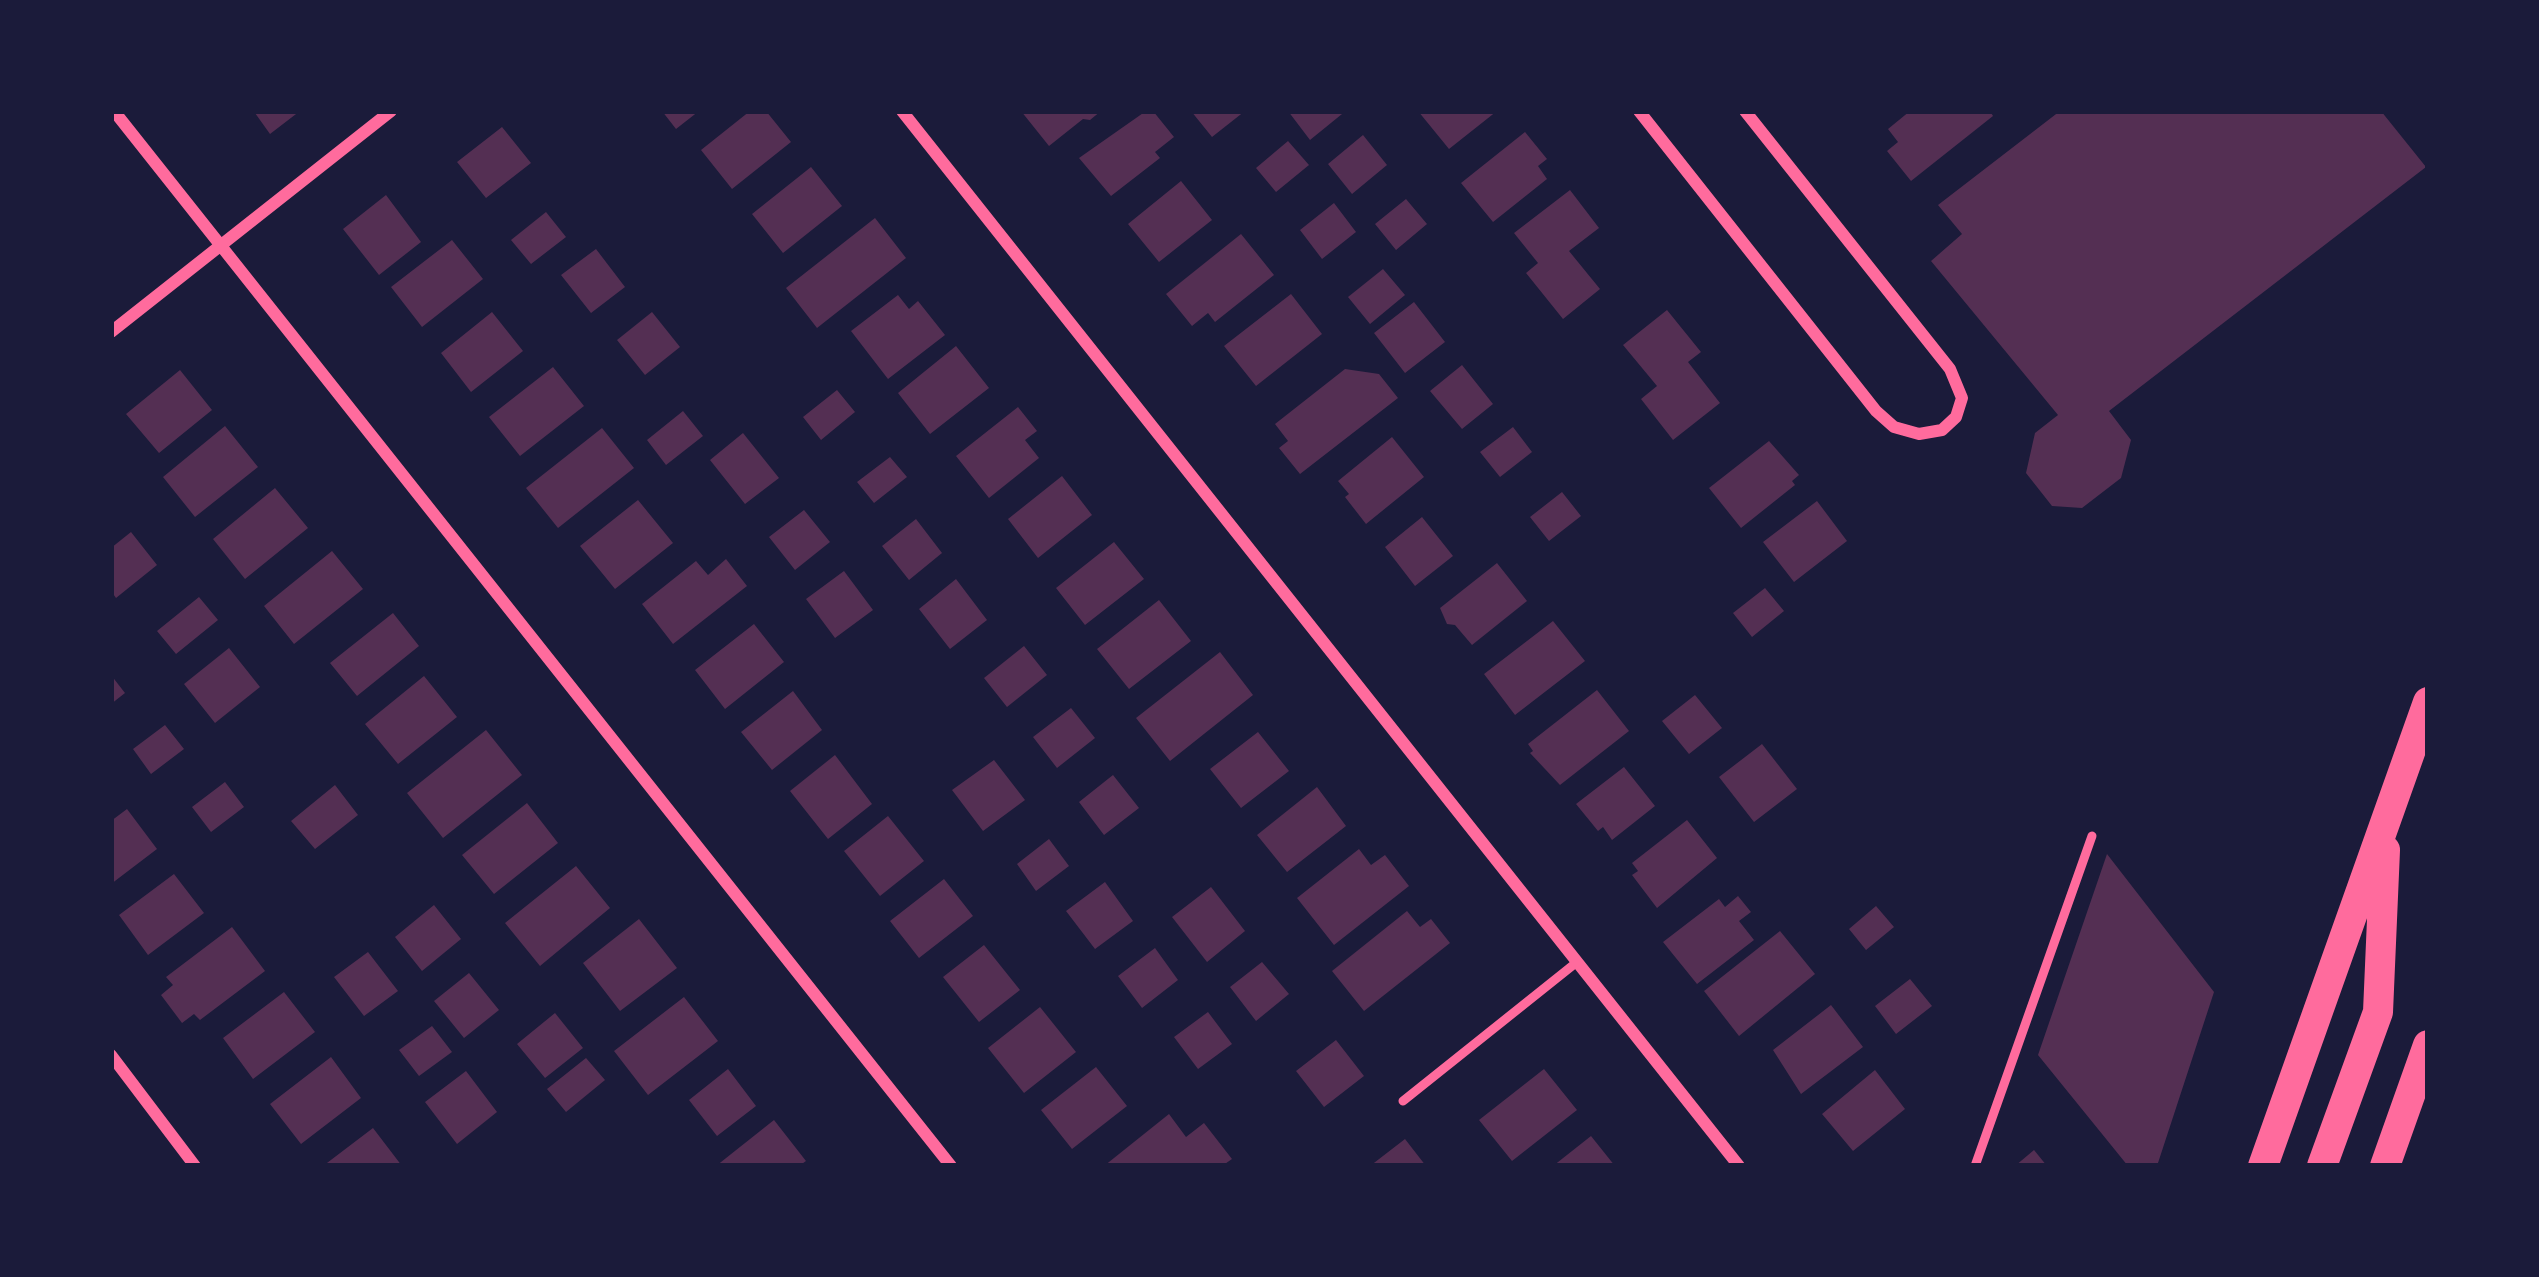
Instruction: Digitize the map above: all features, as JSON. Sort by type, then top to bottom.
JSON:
[{"type":"main road","points":[[2264,1166],[2386,820],[2422,733],[2428,702]]},
{"type":"main road","points":[[2322,1166],[2378,1012],[2386,820]]},
{"type":"main road","points":[[2385,1166],[2428,1046]]},
{"type":"street","points":[[114,111],[950,1166]]},
{"type":"street","points":[[111,332],[391,111]]},
{"type":"street","points":[[902,111],[1738,1166]]},
{"type":"street","points":[[1639,111],[1876,411],[1906,431],[1942,430],[1956,416],[1962,398],[1950,369],[1745,111]]},
{"type":"street","points":[[111,1055],[195,1166]]},
{"type":"lane","points":[[1975,1166],[2092,836]]},
{"type":"lane","points":[[1403,1101],[1577,962]]},
{"type":"building","points":[[258,111],[300,111],[270,134]]},
{"type":"building","points":[[662,111],[699,111],[676,129]]},
{"type":"building","points":[[750,111],[766,111],[791,142],[732,189],[701,150]]},
{"type":"building","points":[[1021,111],[1101,111],[1049,146]]},
{"type":"building","points":[[1146,111],[1153,111],[1174,137],[1155,152],[1160,158],[1111,196],[1079,158]]},
{"type":"building","points":[[1191,111],[1245,111],[1212,137]]},
{"type":"building","points":[[1288,111],[1339,111],[1342,114],[1310,140]]},
{"type":"building","points":[[1418,111],[1497,111],[1449,149]]},
{"type":"building","points":[[1910,111],[1990,111],[1993,116],[1911,181],[1887,151],[1898,142],[1888,129]]},
{"type":"building","points":[[2060,111],[2381,111],[2426,167],[2109,411],[2131,440],[2121,478],[2082,508],[2052,506],[2026,473],[2035,433],[2058,415],[1931,261],[1962,234],[1938,205]]},
{"type":"building","points":[[502,127],[531,163],[486,198],[457,162]]},
{"type":"building","points":[[1525,132],[1547,159],[1538,166],[1547,179],[1493,222],[1461,183]]},
{"type":"building","points":[[1363,135],[1387,165],[1352,194],[1328,164]]},
{"type":"building","points":[[1288,141],[1309,165],[1276,192],[1256,168]]},
{"type":"building","points":[[811,167],[842,206],[783,253],[752,214]]},
{"type":"building","points":[[1181,181],[1212,220],[1159,262],[1128,224]]},
{"type":"building","points":[[1570,190],[1599,228],[1569,251],[1600,289],[1563,319],[1526,273],[1538,263],[1514,233]]},
{"type":"building","points":[[386,195],[421,242],[379,275],[343,229]]},
{"type":"building","points":[[1406,199],[1427,224],[1396,250],[1375,224]]},
{"type":"building","points":[[1334,203],[1356,232],[1322,259],[1300,230]]},
{"type":"building","points":[[546,212],[566,237],[531,264],[511,240]]},
{"type":"building","points":[[875,218],[906,258],[817,328],[786,288]]},
{"type":"building","points":[[1241,234],[1274,275],[1215,322],[1208,313],[1192,326],[1166,294]]},
{"type":"building","points":[[452,240],[483,279],[422,327],[391,287]]},
{"type":"building","points":[[596,249],[625,287],[591,313],[561,275]]},
{"type":"building","points":[[1383,269],[1405,295],[1370,324],[1348,297]]},
{"type":"building","points":[[1291,294],[1322,334],[1256,386],[1224,346]]},
{"type":"building","points":[[898,295],[909,309],[918,301],[945,335],[888,379],[851,331]]},
{"type":"building","points":[[1414,302],[1445,342],[1405,373],[1374,333]]},
{"type":"building","points":[[1667,310],[1701,352],[1688,362],[1720,403],[1673,440],[1641,399],[1657,386],[1623,345]]},
{"type":"building","points":[[492,312],[523,351],[471,392],[441,353]]},
{"type":"building","points":[[652,312],[680,347],[645,375],[617,340]]},
{"type":"building","points":[[956,346],[989,388],[930,434],[898,393]]},
{"type":"building","points":[[1462,365],[1493,404],[1462,429],[1430,391]]},
{"type":"building","points":[[553,367],[584,406],[520,456],[489,417]]},
{"type":"building","points":[[1345,369],[1379,374],[1398,398],[1300,474],[1279,448],[1288,441],[1275,424]]},
{"type":"building","points":[[180,370],[212,410],[159,453],[126,414]]},
{"type":"building","points":[[837,390],[855,412],[821,440],[803,417]]},
{"type":"building","points":[[1018,407],[1037,431],[1025,440],[1039,458],[989,498],[956,456]]},
{"type":"building","points":[[683,411],[703,436],[666,465],[647,440]]},
{"type":"building","points":[[225,426],[258,467],[195,517],[163,477]]},
{"type":"building","points":[[1513,427],[1532,452],[1500,477],[1480,452]]},
{"type":"building","points":[[602,428],[634,468],[558,528],[526,488]]},
{"type":"building","points":[[743,433],[779,478],[745,504],[710,460]]},
{"type":"building","points":[[1392,437],[1424,477],[1366,524],[1338,481]]},
{"type":"building","points":[[1769,441],[1799,475],[1792,481],[1795,485],[1741,528],[1709,488]]},
{"type":"building","points":[[890,457],[907,477],[874,503],[857,482]]},
{"type":"building","points":[[1062,476],[1092,515],[1038,558],[1008,519]]},
{"type":"building","points":[[275,488],[308,528],[245,579],[213,539]]},
{"type":"building","points":[[1562,492],[1581,516],[1549,541],[1530,517]]},
{"type":"building","points":[[638,500],[673,543],[615,589],[580,546]]},
{"type":"building","points":[[1817,501],[1847,541],[1794,582],[1763,542]]},
{"type":"building","points":[[804,510],[830,542],[795,570],[769,537]]},
{"type":"building","points":[[1422,517],[1453,556],[1415,586],[1385,547]]},
{"type":"building","points":[[916,519],[942,553],[909,580],[882,546]]},
{"type":"building","points":[[131,532],[157,565],[116,598],[111,591],[111,548]]},
{"type":"building","points":[[1114,542],[1144,579],[1085,625],[1056,588]]},
{"type":"building","points":[[332,551],[363,589],[294,644],[264,606]]},
{"type":"building","points":[[726,559],[747,586],[673,644],[642,604],[696,561],[708,575]]},
{"type":"building","points":[[1497,563],[1527,601],[1472,645],[1455,625],[1447,624],[1440,608]]},
{"type":"building","points":[[844,571],[873,610],[835,638],[806,599]]},
{"type":"building","points":[[956,579],[987,620],[950,649],[919,609]]},
{"type":"building","points":[[1765,588],[1784,611],[1752,637],[1733,613]]},
{"type":"building","points":[[199,597],[218,620],[176,654],[157,631]]},
{"type":"building","points":[[1159,600],[1191,641],[1129,689],[1097,649]]},
{"type":"building","points":[[393,613],[419,646],[357,696],[330,663]]},
{"type":"building","points":[[1553,621],[1585,661],[1515,715],[1484,674]]},
{"type":"building","points":[[754,624],[784,662],[725,709],[695,670]]},
{"type":"building","points":[[1024,646],[1047,675],[1007,707],[984,678]]},
{"type":"building","points":[[229,648],[260,687],[215,723],[184,684]]},
{"type":"building","points":[[1220,652],[1253,695],[1170,761],[1136,718]]},
{"type":"building","points":[[111,675],[125,693],[111,704]]},
{"type":"building","points":[[424,676],[457,717],[398,764],[365,724]]},
{"type":"building","points":[[1597,690],[1629,731],[1560,785],[1530,753],[1528,744]]},
{"type":"building","points":[[793,691],[822,730],[772,770],[741,732]]},
{"type":"building","points":[[1695,695],[1722,728],[1689,754],[1662,721]]},
{"type":"building","points":[[1071,708],[1095,738],[1057,768],[1033,737]]},
{"type":"building","points":[[165,725],[184,749],[151,774],[133,749]]},
{"type":"building","points":[[486,730],[522,775],[443,838],[407,793]]},
{"type":"building","points":[[1258,732],[1289,771],[1241,808],[1210,769]]},
{"type":"building","points":[[1762,744],[1797,789],[1754,822],[1719,777]]},
{"type":"building","points":[[835,755],[872,804],[828,839],[790,791]]},
{"type":"building","points":[[994,760],[1025,800],[983,831],[952,790]]},
{"type":"building","points":[[1624,767],[1655,806],[1612,840],[1576,804]]},
{"type":"building","points":[[1113,775],[1139,808],[1104,835],[1079,802]]},
{"type":"building","points":[[225,782],[244,807],[211,832],[192,807]]},
{"type":"building","points":[[335,785],[358,815],[315,849],[291,821]]},
{"type":"building","points":[[1317,787],[1346,826],[1287,872],[1257,835]]},
{"type":"building","points":[[527,803],[558,843],[494,894],[462,855]]},
{"type":"building","points":[[127,809],[157,849],[111,884],[111,821]]},
{"type":"building","points":[[888,816],[924,861],[880,896],[844,851]]},
{"type":"building","points":[[1687,820],[1717,858],[1657,908],[1632,875],[1638,871],[1632,863]]},
{"type":"building","points":[[1049,839],[1069,866],[1036,891],[1017,864]]},
{"type":"building","points":[[1359,849],[1371,865],[1385,855],[1409,886],[1334,945],[1297,898]]},
{"type":"building","points":[[2107,854],[2214,992],[2157,1166],[2128,1166],[2038,1055]]},
{"type":"building","points":[[576,866],[610,908],[540,966],[505,923]]},
{"type":"building","points":[[174,874],[204,913],[148,955],[119,915]]},
{"type":"building","points":[[944,879],[973,916],[919,958],[890,921]]},
{"type":"building","points":[[1105,882],[1133,921],[1095,949],[1066,911]]},
{"type":"building","points":[[1211,887],[1245,931],[1207,962],[1172,917]]},
{"type":"building","points":[[1738,896],[1751,912],[1739,921],[1754,940],[1697,984],[1663,942],[1719,899],[1725,907]]},
{"type":"building","points":[[434,905],[461,939],[422,971],[395,937]]},
{"type":"building","points":[[1876,906],[1894,927],[1866,950],[1849,929]]},
{"type":"building","points":[[1407,911],[1420,927],[1431,919],[1450,943],[1364,1011],[1332,971]]},
{"type":"building","points":[[639,919],[677,968],[620,1011],[583,963]]},
{"type":"building","points":[[232,927],[265,971],[200,1020],[194,1014],[182,1023],[161,995],[173,985],[166,977]]},
{"type":"building","points":[[1780,931],[1815,974],[1739,1036],[1704,991]]},
{"type":"building","points":[[984,945],[1020,990],[979,1022],[943,977]]},
{"type":"building","points":[[1155,948],[1178,980],[1142,1008],[1118,976]]},
{"type":"building","points":[[368,952],[398,991],[364,1016],[334,977]]},
{"type":"building","points":[[1262,962],[1289,994],[1256,1021],[1230,987]]},
{"type":"building","points":[[469,973],[499,1010],[464,1038],[434,1001]]},
{"type":"building","points":[[1910,979],[1932,1006],[1896,1034],[1875,1006]]},
{"type":"building","points":[[284,992],[315,1032],[253,1079],[223,1038]]},
{"type":"building","points":[[684,997],[718,1041],[648,1095],[614,1051]]},
{"type":"building","points":[[1831,1005],[1863,1047],[1801,1094],[1773,1050]]},
{"type":"building","points":[[1040,1007],[1076,1052],[1024,1093],[988,1048]]},
{"type":"building","points":[[1208,1012],[1232,1044],[1198,1069],[1174,1037]]},
{"type":"building","points":[[555,1013],[583,1048],[545,1078],[517,1044]]},
{"type":"building","points":[[432,1026],[452,1052],[419,1076],[399,1050]]},
{"type":"building","points":[[1336,1040],[1364,1076],[1324,1107],[1296,1071]]},
{"type":"building","points":[[331,1057],[361,1098],[301,1144],[270,1104]]},
{"type":"building","points":[[586,1058],[605,1080],[566,1112],[547,1089]]},
{"type":"building","points":[[1096,1067],[1127,1106],[1072,1149],[1041,1110]]},
{"type":"building","points":[[728,1069],[756,1106],[717,1136],[689,1100]]},
{"type":"building","points":[[1544,1069],[1577,1110],[1512,1161],[1479,1120]]},
{"type":"building","points":[[1875,1070],[1905,1109],[1853,1151],[1822,1114]]},
{"type":"building","points":[[466,1071],[497,1112],[457,1144],[425,1102]]},
{"type":"building","points":[[1169,1114],[1186,1137],[1204,1123],[1232,1159],[1222,1166],[1104,1166]]},
{"type":"building","points":[[774,1120],[806,1161],[799,1166],[716,1166]]},
{"type":"building","points":[[373,1128],[402,1166],[323,1166]]},
{"type":"building","points":[[1591,1136],[1615,1166],[1553,1166]]},
{"type":"building","points":[[1405,1139],[1426,1166],[1370,1166]]},
{"type":"building","points":[[2034,1150],[2047,1166],[2015,1166]]}]
